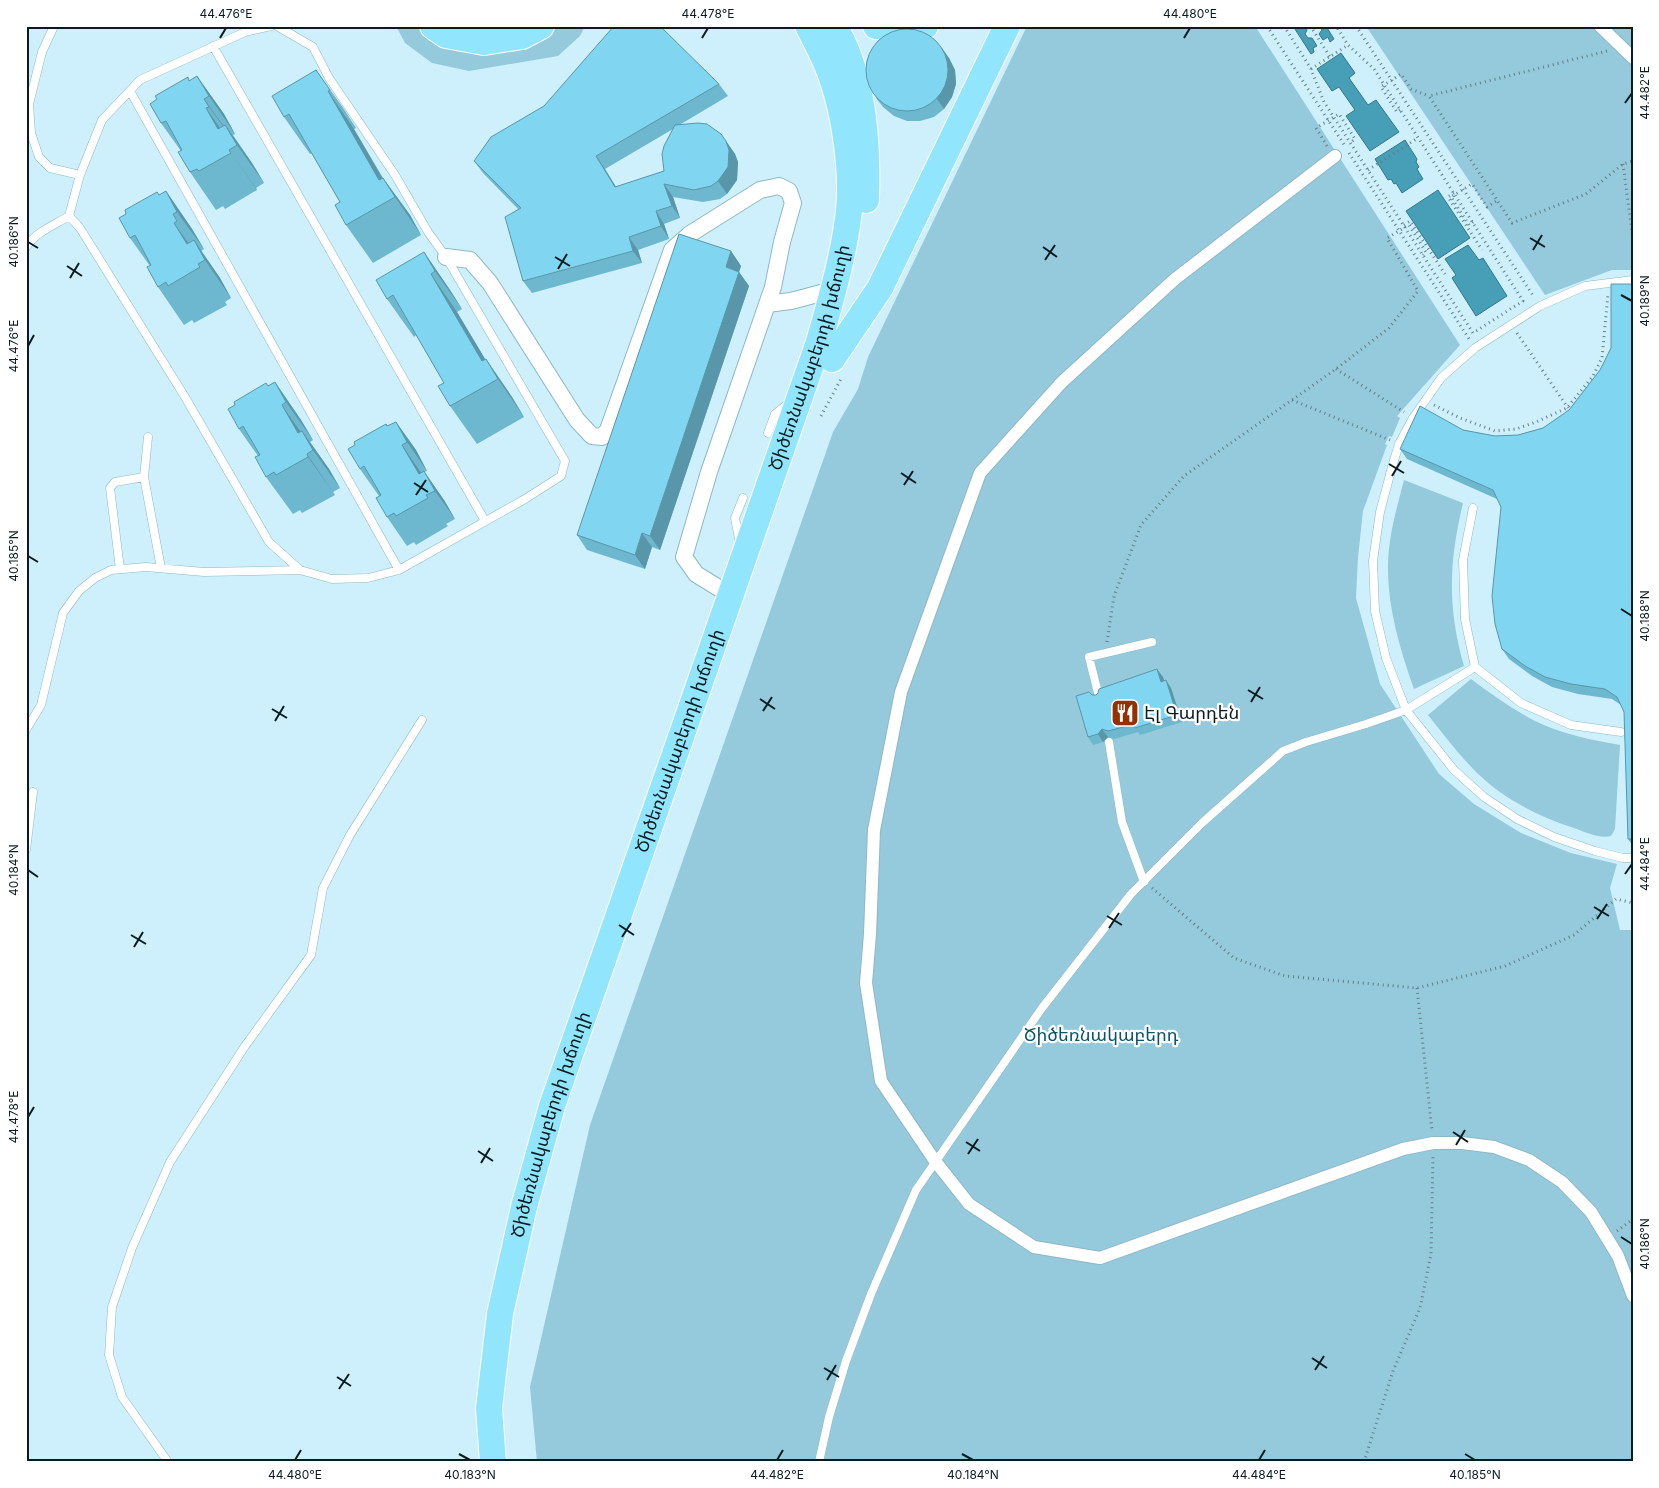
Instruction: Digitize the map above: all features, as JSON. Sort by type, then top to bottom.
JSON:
[{"type":"main road","points":[[433,26],[446,35],[484,42],[522,36],[540,26]]},
{"type":"main road","name":"Ծիծեռնակաբերդի խճուղի","points":[[493,1462],[489,1408],[500,1314],[524,1207],[552,1106],[819,342],[838,271],[849,210],[849,170],[841,108],[833,79],[808,26]]},
{"type":"main road","name":"Ծիծեռնակաբերդի խճուղի","points":[[511,1462],[505,1410],[519,1304],[565,1115],[645,883],[832,359],[861,248],[866,206],[867,166],[864,129],[850,60],[841,37],[834,26]]},
{"type":"main road","points":[[876,26],[925,26]]},
{"type":"main road","points":[[832,359],[880,288],[1006,26]]},
{"type":"street","points":[[1600,26],[1633,58]]},
{"type":"street","points":[[1335,156],[1175,279],[1062,382],[980,473],[901,692],[874,830],[866,983],[881,1081],[935,1161],[970,1204],[1034,1247],[1100,1258],[1403,1149],[1433,1143],[1462,1143],[1494,1147],[1528,1160],[1562,1182],[1591,1212],[1618,1256],[1633,1296]]},
{"type":"street","points":[[446,257],[470,260],[484,275],[577,420],[592,436],[602,437],[608,430],[672,250],[690,234],[760,190],[778,186],[789,191],[793,203],[782,242],[773,287],[709,472],[684,557],[696,574],[730,595]]},
{"type":"street","points":[[767,304],[791,301],[825,292]]},
{"type":"lane","points":[[54,26],[42,52],[29,104],[32,132],[39,157],[50,168],[80,175]]},
{"type":"lane","points":[[26,247],[30,241],[44,230],[70,216],[80,175],[102,120],[140,80],[244,32],[271,26]]},
{"type":"lane","points":[[26,730],[41,705],[63,613],[79,591],[95,578],[112,570],[146,567],[204,572],[300,570],[332,579],[368,578],[399,570],[525,499],[561,476],[565,461],[446,257],[428,232],[395,175],[328,78],[313,47],[277,26]]},
{"type":"lane","points":[[213,46],[485,521]]},
{"type":"lane","points":[[130,91],[399,570]]},
{"type":"lane","points":[[70,216],[80,228],[184,396],[270,542],[300,570]]},
{"type":"lane","points":[[1633,280],[1585,286],[1540,306],[1475,348],[1441,378],[1413,418],[1400,444],[1380,512],[1373,561],[1375,611],[1386,658],[1406,710],[1454,770],[1484,797],[1517,819],[1554,837],[1595,851],[1633,858]]},
{"type":"lane","points":[[768,432],[775,414],[801,393]]},
{"type":"lane","points":[[148,437],[144,477],[161,568]]},
{"type":"lane","points":[[120,569],[110,488],[115,482],[144,477]]},
{"type":"lane","points":[[743,498],[735,518],[743,558]]},
{"type":"lane","points":[[1473,508],[1463,560],[1465,619],[1474,667],[1521,703],[1571,725],[1622,732]]},
{"type":"lane","points":[[1098,697],[1090,657],[1152,642]]},
{"type":"lane","points":[[819,1462],[829,1417],[846,1362],[871,1294],[916,1190],[1042,1008],[1131,894],[1202,823],[1283,751],[1406,710],[1474,667]]},
{"type":"lane","points":[[168,1462],[122,1397],[109,1355],[112,1307],[132,1248],[170,1162],[245,1046],[311,955],[323,888],[350,835],[422,720]]},
{"type":"lane","points":[[1109,742],[1122,822],[1144,882]]},
{"type":"lane","points":[[26,850],[33,792]]},
{"type":"path","points":[[1284,26],[1311,69],[1324,102],[1473,333],[1523,301],[1374,70],[1348,45],[1336,26]]},
{"type":"path","points":[[1356,26],[1540,306]]},
{"type":"path","points":[[1268,27],[1475,348]]},
{"type":"path","points":[[1313,30],[1330,57]]},
{"type":"path","points":[[1311,69],[1348,45]]},
{"type":"path","points":[[1429,96],[1622,48]]},
{"type":"path","points":[[1400,110],[1397,112],[1381,87],[1401,74],[1411,89],[1429,96],[1512,223],[1586,194],[1623,164],[1633,161]]},
{"type":"path","points":[[1321,137],[1316,128],[1339,114],[1355,139],[1350,142]]},
{"type":"path","points":[[1368,170],[1418,138]]},
{"type":"path","points":[[1623,164],[1633,239]]},
{"type":"path","points":[[1473,222],[1469,225],[1451,197],[1472,184],[1487,207],[1498,200]]},
{"type":"path","points":[[1454,193],[1448,197],[1482,250]]},
{"type":"path","points":[[1404,225],[1410,221],[1445,274]]},
{"type":"path","points":[[1106,652],[1114,596],[1141,525],[1184,476],[1336,369],[1389,328],[1418,292],[1387,238],[1408,225],[1426,252],[1422,255]]},
{"type":"path","points":[[1425,401],[1460,418],[1495,431],[1529,424],[1567,408],[1593,376],[1602,358],[1609,283]]},
{"type":"path","points":[[1511,324],[1572,414]]},
{"type":"path","points":[[1336,369],[1413,418]]},
{"type":"path","points":[[1292,400],[1400,444]]},
{"type":"path","points":[[1144,882],[1234,958],[1285,976],[1417,988],[1505,966],[1574,935],[1616,899],[1633,903]]},
{"type":"path","points":[[1364,1462],[1393,1371],[1420,1308],[1432,1254],[1433,1143],[1417,988]]},
{"type":"green space","points":[[396,26],[419,26],[427,34],[528,43],[560,26],[585,26],[580,36],[558,56],[469,71],[432,63],[405,43]]},
{"type":"green space","name":"Ծիծեռնակաբերդ","points":[[1027,26],[1255,26],[1460,345],[1397,416],[1400,418],[1392,437],[1389,436],[1385,444],[1387,445],[1363,511],[1356,598],[1380,684],[1439,774],[1474,804],[1521,833],[1571,853],[1617,864],[1610,888],[1620,930],[1633,930],[1633,1462],[537,1462],[530,1387],[590,1125],[833,432],[858,389],[868,357]]},
{"type":"green space","points":[[1366,26],[1633,26],[1633,270],[1612,270],[1545,295]]},
{"type":"green space","points":[[1404,480],[1463,503],[1455,545],[1452,584],[1455,624],[1464,666],[1414,689],[1395,627],[1388,579],[1390,542]]},
{"type":"green space","points":[[1471,679],[1494,696],[1545,726],[1577,736],[1620,745],[1615,829],[1611,836],[1602,837],[1587,833],[1523,806],[1487,782],[1464,759],[1428,715]]},
{"type":"shaded area","points":[[1293,26],[1305,26],[1307,30],[1305,34],[1308,38],[1312,38],[1317,46],[1313,48],[1314,52],[1311,54]]},
{"type":"shaded area","points":[[1319,26],[1326,26],[1334,39],[1330,42],[1328,37],[1323,40],[1319,34],[1322,30]]},
{"type":"shaded area","points":[[1341,53],[1355,73],[1349,78],[1368,105],[1376,100],[1399,132],[1370,151],[1346,116],[1355,110],[1339,87],[1332,91],[1317,69]]},
{"type":"shaded area","points":[[1405,140],[1417,159],[1416,162],[1419,167],[1417,169],[1423,179],[1402,193],[1396,183],[1394,184],[1391,179],[1388,180],[1375,159]]},
{"type":"shaded area","points":[[1438,190],[1470,238],[1438,259],[1406,211]]},
{"type":"shaded area","points":[[1468,245],[1479,260],[1483,258],[1507,296],[1476,316],[1452,278],[1456,275],[1445,259]]},
{"type":"building","points":[[614,26],[660,26],[719,84],[596,156],[615,187],[664,171],[662,154],[675,125],[707,124],[721,134],[729,150],[728,167],[718,181],[711,186],[694,190],[664,184],[672,206],[656,211],[661,226],[629,237],[633,251],[523,281],[505,217],[521,208],[474,161],[491,137],[544,106]]},
{"type":"building","points":[[907,29],[923,32],[936,41],[945,54],[948,70],[945,86],[936,99],[923,108],[907,111],[891,108],[878,99],[869,86],[866,70],[869,54],[878,41],[891,32]]},
{"type":"building","points":[[316,70],[330,90],[328,91],[379,180],[383,178],[395,197],[346,225],[335,205],[340,202],[289,114],[284,117],[272,96]]},
{"type":"building","points":[[197,76],[209,96],[204,99],[209,107],[206,108],[218,129],[225,125],[237,145],[229,150],[231,153],[199,171],[197,169],[190,172],[178,152],[182,150],[166,121],[161,123],[150,104],[157,99],[155,96],[188,77],[189,81]]},
{"type":"building","points":[[166,191],[177,212],[173,214],[177,221],[174,223],[187,244],[194,240],[205,260],[198,264],[200,267],[168,286],[166,282],[158,287],[147,267],[151,265],[135,235],[130,238],[119,218],[126,214],[125,210],[157,192],[159,195]]},
{"type":"building","points":[[679,234],[731,251],[726,267],[739,272],[650,536],[642,533],[635,555],[577,535]]},
{"type":"building","points":[[424,252],[435,271],[431,274],[482,361],[486,359],[498,379],[450,406],[438,386],[444,383],[393,295],[387,299],[376,280]]},
{"type":"building","points":[[1611,284],[1633,284],[1633,839],[1628,839],[1624,712],[1617,697],[1605,689],[1571,684],[1545,677],[1525,666],[1502,649],[1495,624],[1492,596],[1501,507],[1493,490],[1400,449],[1420,406],[1463,430],[1495,436],[1518,435],[1543,428],[1569,410],[1600,370],[1611,348]]},
{"type":"building","points":[[275,382],[286,402],[282,405],[298,433],[302,431],[313,450],[307,454],[308,457],[276,475],[274,472],[266,477],[255,457],[260,455],[243,426],[239,429],[228,409],[235,405],[234,402],[266,383],[268,386]]},
{"type":"building","points":[[396,422],[407,442],[402,445],[419,474],[424,471],[435,491],[426,495],[428,498],[396,516],[394,513],[387,517],[376,498],[381,495],[364,466],[360,469],[348,449],[355,445],[354,442],[386,424],[387,426]]},
{"type":"building","points":[[1157,669],[1161,682],[1166,680],[1177,715],[1135,728],[1134,724],[1108,731],[1102,729],[1098,734],[1088,737],[1076,696],[1089,692],[1092,695],[1096,695],[1099,689]]},
{"type":"place","name":"Էլ Գարդեն","points":[[1125,713]]}]
